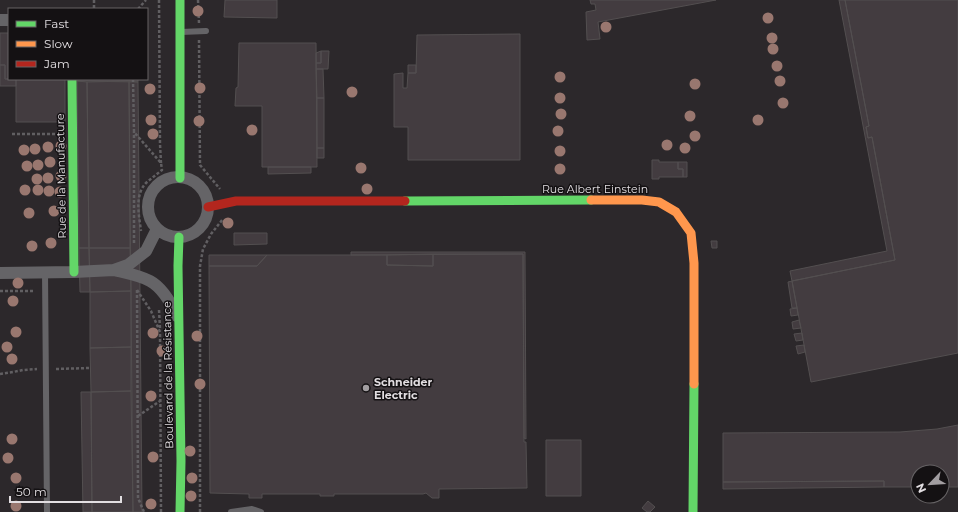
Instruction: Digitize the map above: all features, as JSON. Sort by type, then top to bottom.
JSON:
[{"type":"street","points":[[180,0],[180,178]]},
{"type":"street","name":"Rue de la Manufacture","points":[[72,80],[74,272]]},
{"type":"street","points":[[171,178],[184,178],[194,182],[206,197],[208,206],[206,216],[196,231],[188,236],[179,237],[171,237],[157,229],[148,212],[148,202],[151,193],[165,180],[171,178]]},
{"type":"street","name":"Rue Albert Einstein","points":[[208,206],[244,201],[642,200],[659,202],[676,212],[691,233],[694,262],[692,512]]},
{"type":"street","points":[[0,273],[114,270],[128,265],[146,251],[157,229]]},
{"type":"street","name":"Boulevard de la Résistance","points":[[179,237],[180,512]]},
{"type":"street","points":[[114,270],[150,281],[159,287],[169,299],[179,320]]},
{"type":"lane","points":[[180,32],[206,31]]},
{"type":"lane","points":[[45,272],[46,512]]},
{"type":"lane","points":[[231,512],[252,509],[261,512]]},
{"type":"path","points":[[139,8],[146,0]]},
{"type":"path","points":[[141,237],[142,232],[138,198],[146,183],[162,170],[160,144],[159,0]]},
{"type":"path","points":[[198,0],[200,165],[220,189],[224,204],[225,217],[211,234],[203,249],[200,266],[200,512]]},
{"type":"path","points":[[133,80],[134,250]]},
{"type":"path","points":[[134,132],[161,163]]},
{"type":"path","points":[[12,134],[72,134]]},
{"type":"path","points":[[133,285],[151,311],[160,332],[161,512]]},
{"type":"path","points":[[137,290],[138,498],[144,512]]},
{"type":"path","points":[[0,291],[45,291]]},
{"type":"path","points":[[137,416],[160,401]]},
{"type":"building","points":[[225,0],[277,0],[277,18],[224,17]]},
{"type":"building","points":[[590,0],[716,0],[598,22],[600,39],[587,40],[586,12],[596,10],[595,4],[591,4]]},
{"type":"building","points":[[839,0],[845,0],[869,126],[866,127],[868,138],[872,137],[895,260],[792,281],[790,271],[887,251]]},
{"type":"building","points":[[845,0],[958,0],[958,353],[811,382],[792,281],[895,260],[872,137],[868,138],[866,127],[869,126]]},
{"type":"building","points":[[0,33],[8,33],[8,79],[5,79],[5,65],[0,65]]},
{"type":"building","points":[[520,34],[520,160],[408,160],[408,127],[394,127],[394,74],[403,73],[403,88],[407,88],[408,73],[416,73],[417,35]]},
{"type":"building","points":[[239,43],[316,43],[317,167],[262,167],[262,106],[235,106],[236,88],[238,87]]},
{"type":"building","points":[[321,51],[321,63],[316,63],[316,53]]},
{"type":"building","points":[[321,51],[329,51],[328,69],[316,69],[316,63],[321,63]]},
{"type":"building","points":[[0,65],[5,65],[5,79],[16,80],[16,86],[0,86]]},
{"type":"building","points":[[408,65],[416,65],[416,73],[408,73]]},
{"type":"building","points":[[316,69],[323,69],[324,98],[317,98]]},
{"type":"building","points":[[16,80],[65,80],[65,122],[16,122]]},
{"type":"building","points":[[138,80],[138,82],[77,81]]},
{"type":"building","points":[[77,81],[87,82],[89,248],[79,248]]},
{"type":"building","points":[[129,81],[138,82],[142,512],[133,512]]},
{"type":"building","points":[[129,81],[130,248],[89,248],[87,82]]},
{"type":"building","points":[[317,98],[324,98],[324,148],[317,148]]},
{"type":"building","points":[[317,148],[324,148],[324,158],[317,158]]},
{"type":"building","points":[[652,160],[659,160],[659,162],[678,162],[678,169],[683,169],[683,177],[659,177],[659,179],[652,179]]},
{"type":"building","points":[[678,162],[687,162],[687,177],[683,177],[683,169],[678,169]]},
{"type":"building","points":[[268,167],[311,167],[311,173],[268,174]]},
{"type":"building","points":[[234,233],[267,233],[267,244],[234,245]]},
{"type":"building","points":[[711,241],[717,241],[717,248],[712,248]]},
{"type":"building","points":[[79,248],[89,248],[90,292],[80,292]]},
{"type":"building","points":[[89,248],[130,248],[131,291],[90,292]]},
{"type":"building","points":[[351,252],[525,252],[526,439],[524,438],[523,254],[351,255]]},
{"type":"building","name":"Schneider Electric","points":[[433,254],[523,254],[524,442],[526,442],[527,488],[439,489],[439,498],[432,498],[426,493],[334,494],[334,496],[320,496],[320,494],[262,494],[262,498],[249,498],[249,494],[210,493],[209,266],[257,266],[267,255],[387,255],[387,265],[433,266]]},
{"type":"building","points":[[433,254],[433,266],[387,265],[387,255]]},
{"type":"building","points":[[209,255],[267,255],[257,266],[209,266]]},
{"type":"building","points":[[792,281],[797,308],[792,308],[788,282]]},
{"type":"building","points":[[131,291],[131,347],[90,348],[90,292]]},
{"type":"building","points":[[797,308],[798,315],[791,316],[790,309]]},
{"type":"building","points":[[799,320],[801,328],[793,329],[792,322]]},
{"type":"building","points":[[802,333],[803,340],[796,341],[794,334]]},
{"type":"building","points":[[804,345],[805,352],[798,354],[796,346]]},
{"type":"building","points":[[131,347],[131,391],[91,392],[90,348]]},
{"type":"building","points":[[131,391],[133,512],[92,512],[91,392]]},
{"type":"building","points":[[81,392],[91,392],[92,512],[83,512]]},
{"type":"building","points":[[958,425],[958,487],[950,487],[950,464],[910,464],[910,487],[884,487],[884,481],[723,482],[723,433],[900,432],[937,429]]},
{"type":"building","points":[[546,440],[581,440],[581,496],[546,496]]},
{"type":"building","points":[[884,481],[884,487],[723,489],[723,482]]},
{"type":"building","points":[[648,501],[655,507],[650,512],[647,512],[642,508]]},
{"type":"traffic: fast","points":[[180,0],[180,178]]},
{"type":"traffic: fast","points":[[72,80],[74,272]]},
{"type":"traffic: fast","points":[[405,201],[591,200]]},
{"type":"traffic: fast","points":[[179,237],[180,512]]},
{"type":"traffic: fast","points":[[693,512],[694,384]]},
{"type":"traffic: slow","points":[[591,200],[642,200],[659,202],[676,212],[691,233],[694,263],[694,384]]},
{"type":"traffic: jam","points":[[208,207],[236,201],[405,201]]},
{"type":"place","name":"Schneider Electric","points":[[366,388]]}]
